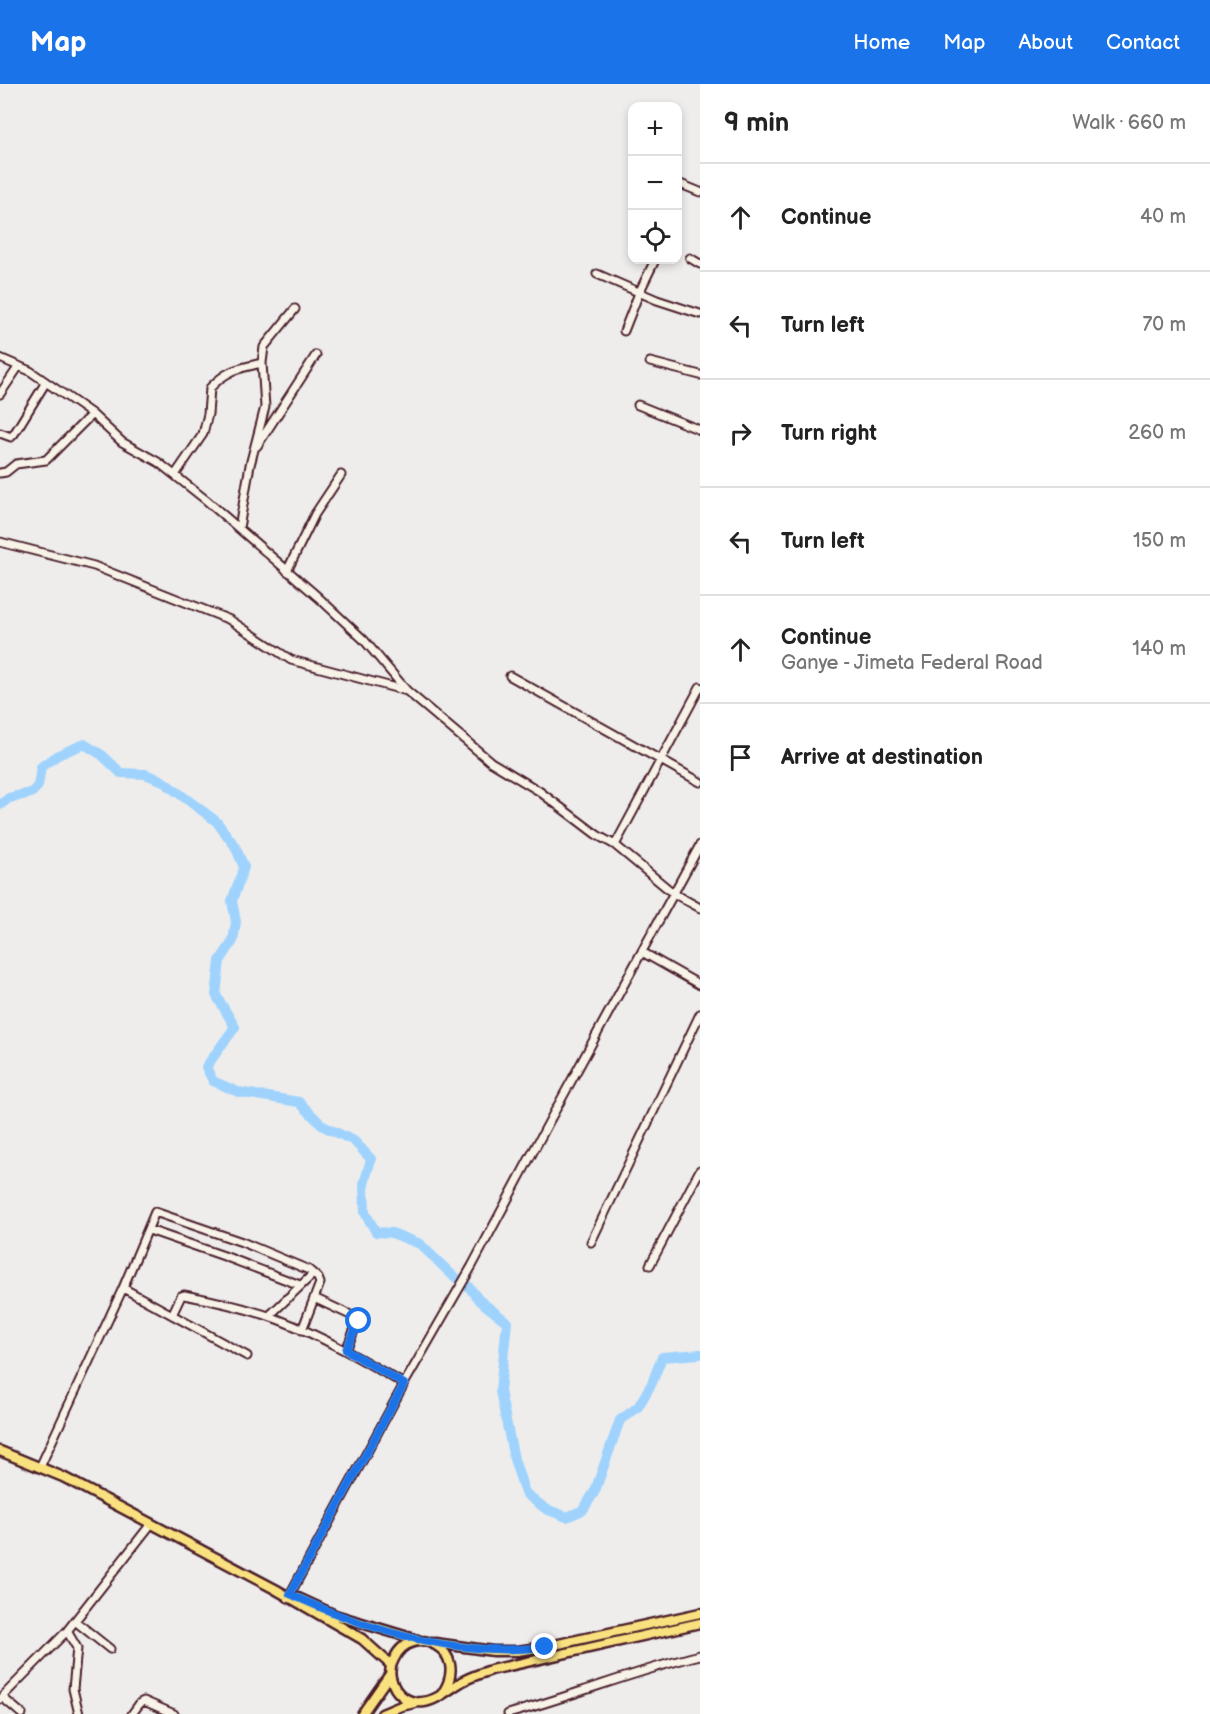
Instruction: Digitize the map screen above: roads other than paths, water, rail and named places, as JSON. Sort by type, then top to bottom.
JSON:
[{"type":"main road","points":[[0,1451],[40,1467],[113,1502],[289,1596],[362,1639],[391,1670],[392,1682],[402,1696],[419,1702]]},
{"type":"main road","points":[[289,1596],[336,1615],[442,1649],[449,1659],[452,1672],[449,1684],[442,1694]]},
{"type":"main road","points":[[362,1714],[391,1670],[395,1656],[411,1643],[426,1642],[493,1651],[517,1651],[700,1614]]},
{"type":"main road","points":[[382,1714],[401,1706],[435,1699],[469,1678],[490,1670],[700,1623]]},
{"type":"street","points":[[682,185],[700,192]]},
{"type":"street","points":[[690,258],[700,264]]},
{"type":"street","points":[[624,331],[653,264]]},
{"type":"street","points":[[597,274],[639,293],[700,314]]},
{"type":"street","points":[[239,528],[265,407],[262,363],[264,347],[295,309]]},
{"type":"street","points":[[254,450],[270,429],[316,355]]},
{"type":"street","points":[[0,358],[46,382],[92,414],[122,442],[159,462],[287,570],[364,640],[407,691],[491,762],[539,791],[597,835],[615,845],[673,893],[700,908]]},
{"type":"street","points":[[650,362],[700,375]]},
{"type":"street","points":[[175,475],[203,434],[208,414],[210,388],[232,370],[262,363]]},
{"type":"street","points":[[0,394],[19,366]]},
{"type":"street","points":[[0,433],[6,437],[14,434],[46,382]]},
{"type":"street","points":[[638,405],[700,430]]},
{"type":"street","points":[[0,473],[6,472],[16,464],[46,460],[92,414]]},
{"type":"street","points":[[287,570],[315,514],[341,475]]},
{"type":"street","points":[[0,542],[94,566],[230,620],[291,660],[407,691]]},
{"type":"street","points":[[510,676],[700,782]]},
{"type":"street","points":[[615,845],[700,687]]},
{"type":"street","points":[[289,1596],[404,1384],[472,1266],[549,1120],[700,845]]},
{"type":"street","points":[[642,952],[700,986]]},
{"type":"street","points":[[591,1242],[700,1014]]},
{"type":"street","points":[[650,1264],[700,1170]]},
{"type":"street","points":[[40,1467],[123,1288],[149,1230],[153,1215],[157,1212],[242,1242],[309,1270],[320,1281],[302,1330]]},
{"type":"street","points":[[149,1230],[300,1285]]},
{"type":"street","points":[[269,1316],[313,1274]]},
{"type":"street","points":[[123,1288],[247,1356]]},
{"type":"street","points":[[172,1316],[181,1296],[184,1295],[235,1305],[269,1316],[346,1350],[404,1384]]},
{"type":"street","points":[[314,1298],[359,1319],[346,1350]]},
{"type":"street","points":[[22,1714],[1,1698],[75,1622],[151,1524]]},
{"type":"street","points":[[75,1622],[110,1649]]},
{"type":"street","points":[[67,1631],[77,1648],[73,1689],[79,1714]]},
{"type":"street","points":[[508,1714],[651,1667],[700,1654]]},
{"type":"street","points":[[132,1714],[144,1701],[174,1714]]},
{"type":"waterway","points":[[0,805],[9,798],[31,793],[38,786],[41,767],[58,755],[84,744],[102,755],[121,773],[145,774],[161,780],[216,821],[235,846],[244,867],[232,901],[236,922],[233,941],[220,961],[216,995],[235,1027],[206,1067],[213,1081],[238,1092],[299,1102],[323,1126],[354,1141],[371,1159],[364,1184],[365,1213],[376,1232],[392,1233],[420,1244],[451,1274],[469,1287],[479,1300],[507,1322],[500,1391],[514,1459],[525,1493],[546,1509],[567,1517],[583,1510],[595,1491],[620,1420],[638,1407],[652,1383],[662,1357],[700,1354]]}]
